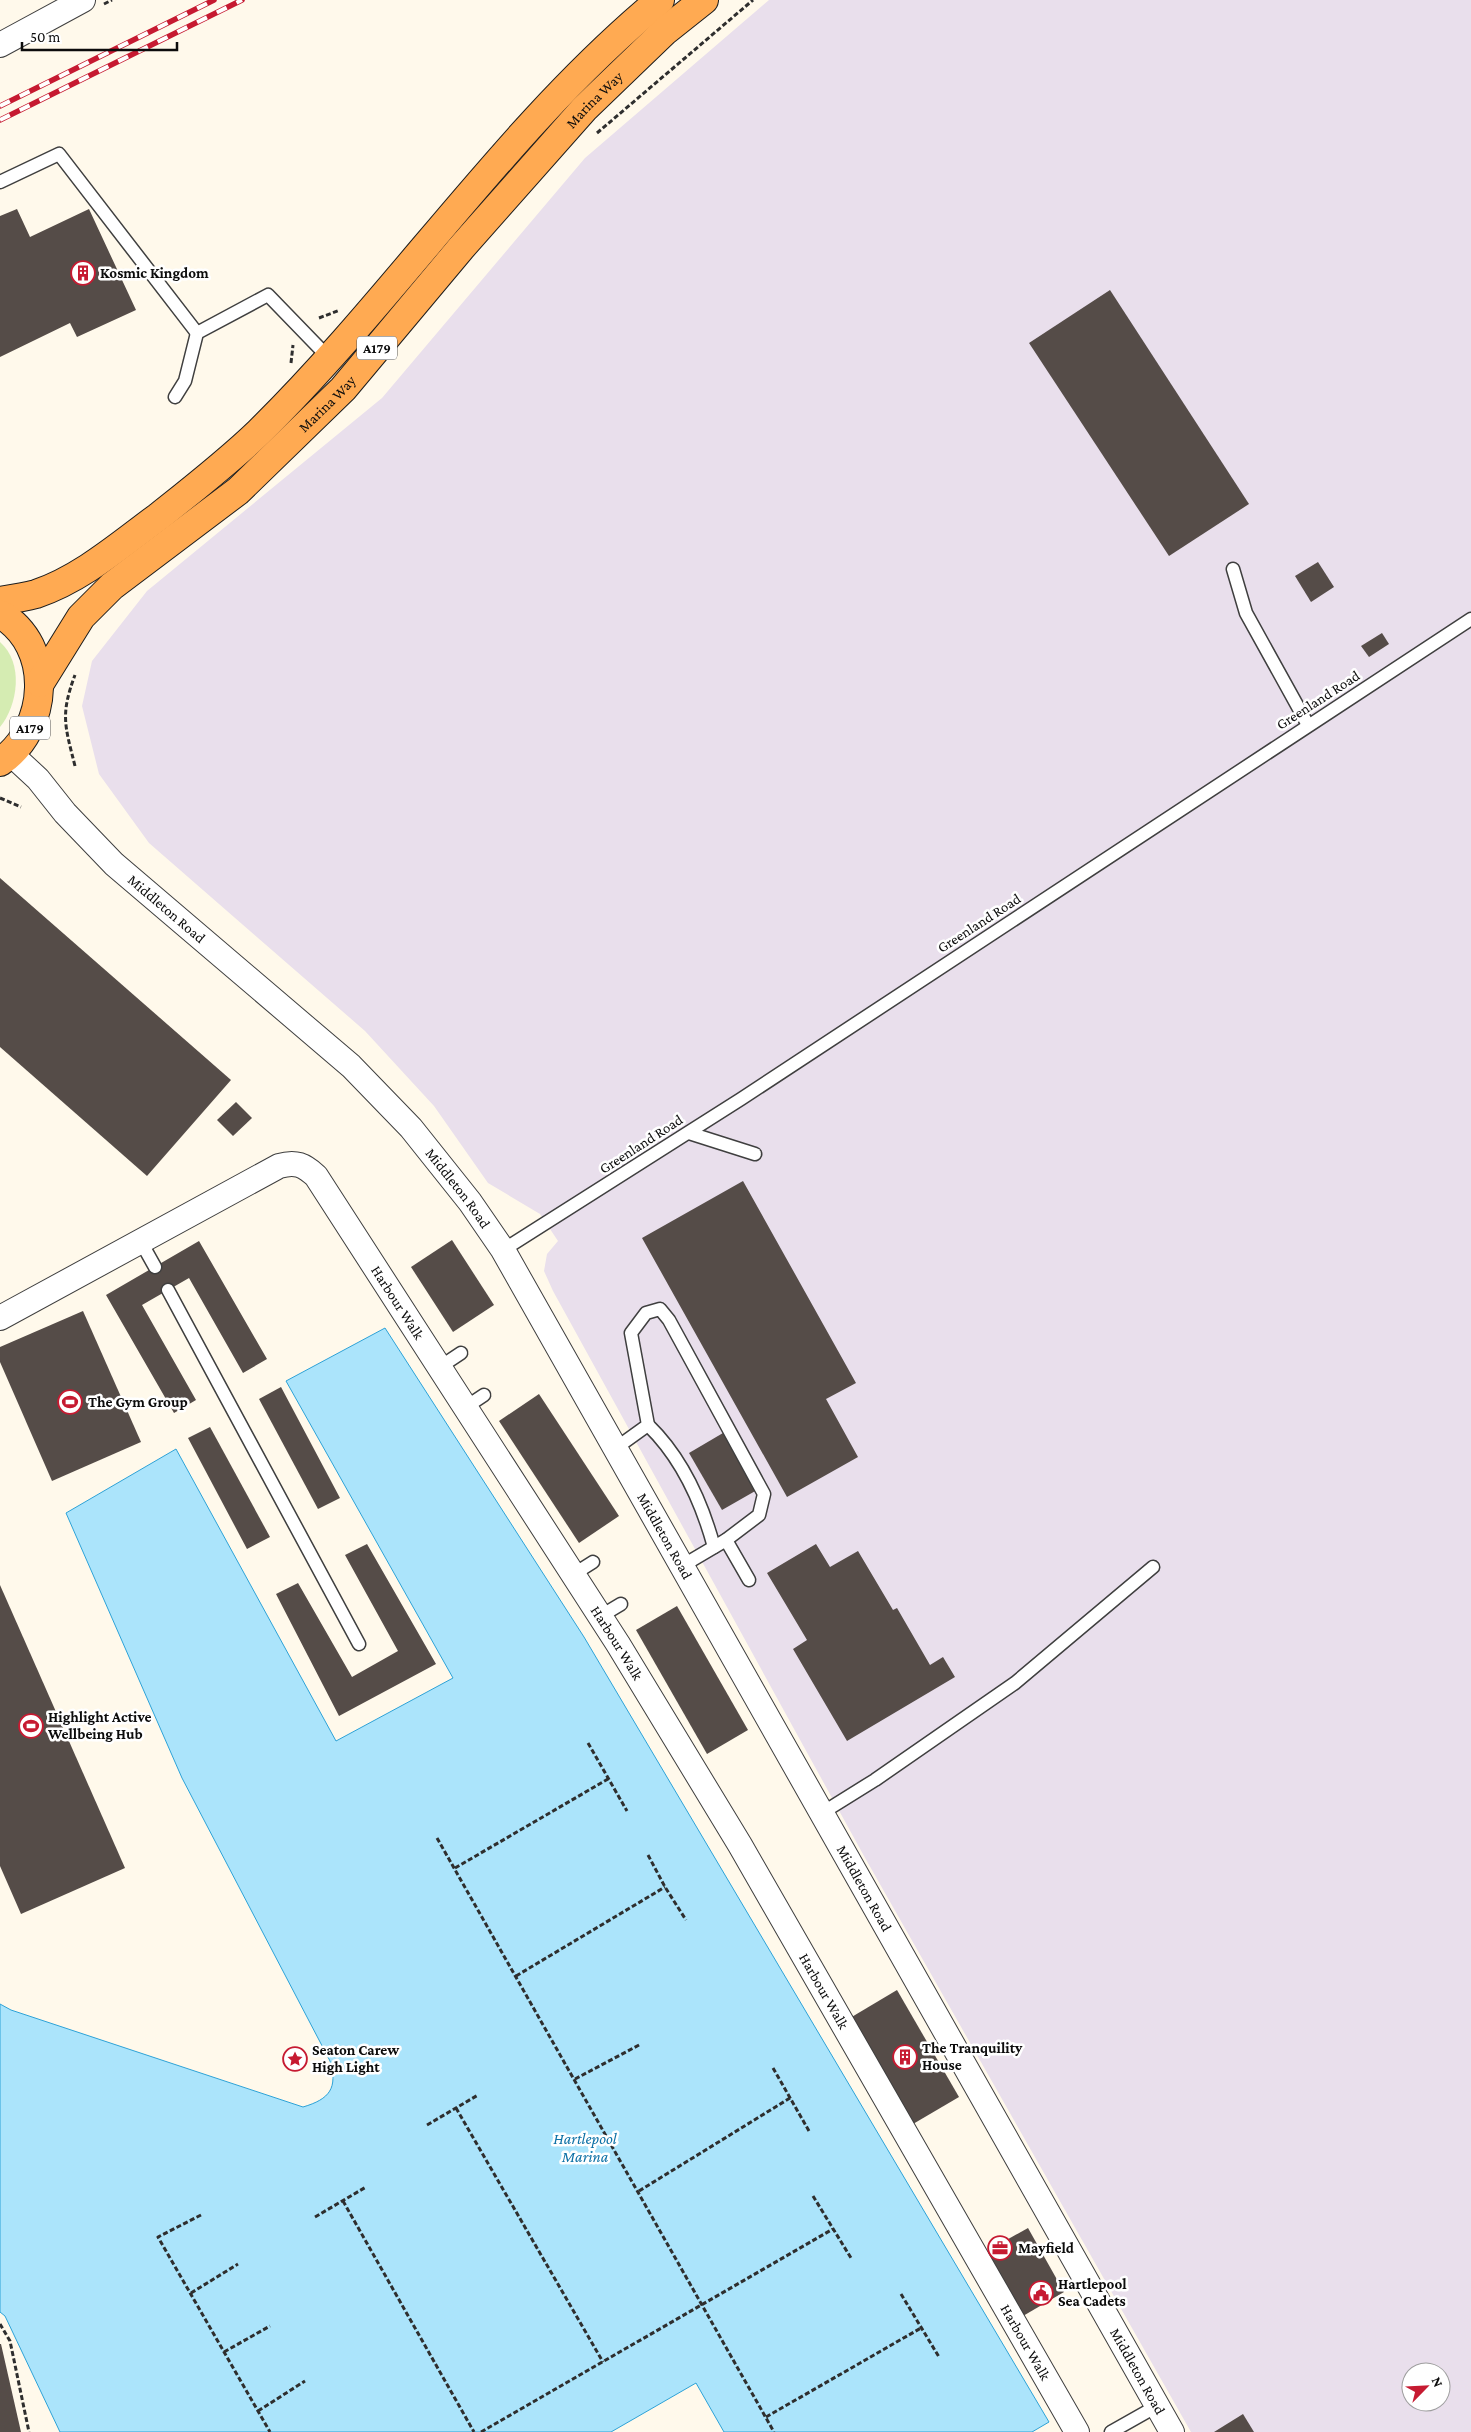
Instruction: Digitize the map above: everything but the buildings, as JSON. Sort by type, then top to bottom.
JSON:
[{"type":"highway","name":"Marina Way","points":[[0,601],[35,594],[60,584],[105,557],[172,506],[258,433],[329,358],[452,214],[566,86],[660,0]]},
{"type":"highway","name":"Marina Way","points":[[40,683],[81,617],[112,586],[238,492],[343,389],[461,248],[584,109],[665,31],[704,0]]},
{"type":"highway","name":"A179","points":[[0,614],[23,635],[34,658],[40,683],[37,709],[28,734],[6,758]]},
{"type":"street","points":[[0,45],[84,0]]},
{"type":"street","name":"Middleton Road","points":[[6,758],[38,779],[65,813],[114,864],[351,1066],[411,1128],[470,1202],[503,1250],[1172,2432]]},
{"type":"street","name":"Harbour Walk","points":[[0,1318],[280,1166],[291,1162],[306,1166],[318,1178],[440,1367],[475,1401],[574,1574],[740,1846],[1078,2432]]},
{"type":"lane","points":[[0,182],[59,154],[197,333]]},
{"type":"lane","points":[[175,397],[186,381],[197,333],[268,295],[329,358]]},
{"type":"lane","points":[[1233,569],[1246,613],[1308,725]]},
{"type":"lane","name":"Greenland Road","points":[[503,1250],[689,1133],[1471,619]]},
{"type":"lane","points":[[689,1133],[755,1154]]},
{"type":"lane","points":[[141,1242],[155,1266]]},
{"type":"lane","points":[[168,1290],[358,1644]]},
{"type":"lane","points":[[682,1566],[726,1540],[759,1515],[764,1494],[668,1320],[660,1309],[646,1312],[631,1333],[648,1425],[674,1456],[706,1518],[714,1547]]},
{"type":"lane","points":[[440,1367],[461,1353]]},
{"type":"lane","points":[[616,1448],[648,1425]]},
{"type":"lane","points":[[726,1540],[749,1580]]},
{"type":"lane","points":[[574,1574],[594,1562]]},
{"type":"lane","points":[[822,1813],[875,1780],[1015,1683],[1153,1567]]},
{"type":"lane","points":[[601,1616],[621,1604]]},
{"type":"lane","points":[[1111,2432],[1157,2406]]},
{"type":"path","points":[[596,134],[753,0]]},
{"type":"path","points":[[75,766],[64,724],[67,698],[76,672]]},
{"type":"path","points":[[0,798],[22,807]]},
{"type":"path","points":[[588,1743],[627,1811]]},
{"type":"path","points":[[455,1868],[608,1780]]},
{"type":"path","points":[[437,1838],[704,2304],[774,2432]]},
{"type":"path","points":[[648,1855],[665,1888],[686,1920]]},
{"type":"path","points":[[516,1976],[665,1888]]},
{"type":"path","points":[[575,2080],[641,2044]]},
{"type":"path","points":[[773,2068],[809,2131]]},
{"type":"path","points":[[427,2125],[478,2095]]},
{"type":"path","points":[[638,2190],[790,2098]]},
{"type":"path","points":[[456,2108],[603,2362]]},
{"type":"path","points":[[316,2217],[366,2187]]},
{"type":"path","points":[[813,2196],[851,2258]]},
{"type":"path","points":[[343,2201],[474,2432]]},
{"type":"path","points":[[201,2215],[158,2237],[270,2432]]},
{"type":"path","points":[[481,2432],[833,2229]]},
{"type":"path","points":[[190,2293],[238,2264]]},
{"type":"path","points":[[901,2294],[940,2357]]},
{"type":"path","points":[[0,2324],[10,2340],[29,2432]]},
{"type":"path","points":[[224,2352],[270,2326]]},
{"type":"path","points":[[766,2418],[921,2328]]},
{"type":"path","points":[[258,2411],[306,2381]]},
{"type":"shaded area","points":[[769,0],[1471,0],[1471,2432],[1191,2432],[864,1856],[553,1291],[544,1271],[547,1254],[558,1241],[540,1214],[488,1183],[434,1106],[365,1031],[149,843],[99,774],[82,706],[92,661],[147,591],[382,398],[585,158]]},
{"type":"green space","points":[[0,642],[8,651],[13,661],[16,684],[11,707],[0,727]]},
{"type":"water","name":"Hartlepool Marina","points":[[385,1328],[584,1637],[1049,2422],[1032,2432],[724,2432],[696,2383],[611,2432],[60,2432],[5,2316],[0,2312],[0,2004],[11,2010],[303,2107],[326,2096],[330,2091],[333,2078],[330,2061],[182,1778],[66,1513],[176,1449],[336,1741],[453,1678],[286,1381]]},
{"type":"railway","points":[[0,106],[214,0]]},
{"type":"railway","points":[[0,120],[242,0]]},
{"type":"place","name":"Kosmic Kingdom","points":[[83,273]]},
{"type":"place","name":"The Gym Group","points":[[70,1402]]},
{"type":"place","name":"Highlight Active Wellbeing Hub","points":[[31,1726]]},
{"type":"place","name":"The Tranquility House","points":[[905,2057]]},
{"type":"place","name":"Seaton Carew High Light","points":[[295,2059]]},
{"type":"place","name":"Mayfield","points":[[1000,2248]]},
{"type":"place","name":"Hartlepool Sea Cadets","points":[[1041,2293]]}]
